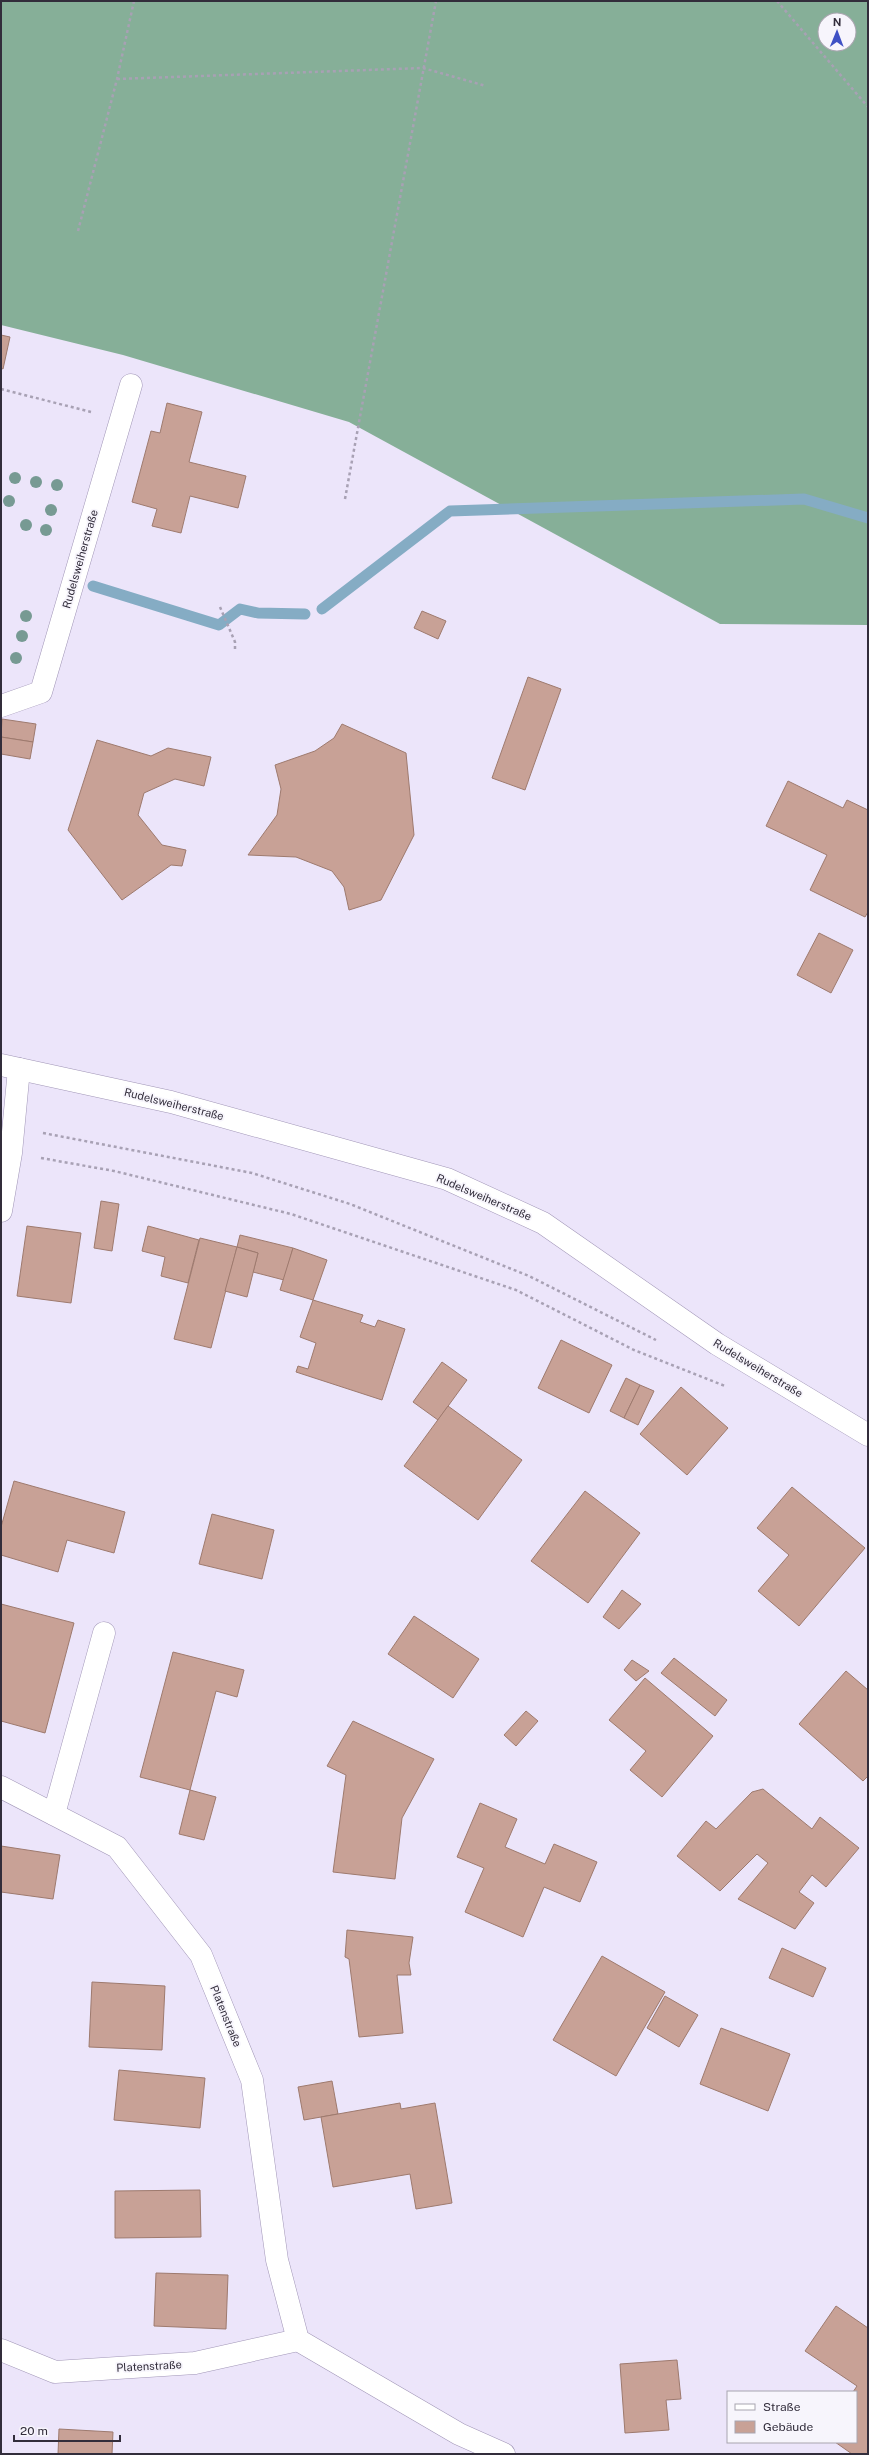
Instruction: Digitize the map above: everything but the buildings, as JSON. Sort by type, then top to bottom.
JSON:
[{"type":"street","name":"Rudelsweiherstraße","points":[[1,706],[41,692],[131,385]]},
{"type":"street","name":"Rudelsweiherstraße","points":[[10,1067],[171,1102],[447,1179],[543,1223],[717,1344],[868,1435]]},
{"type":"street","points":[[1,1211],[13,1129],[10,1067]]},
{"type":"street","points":[[54,1814],[104,1633]]},
{"type":"street","name":"Platenstraße","points":[[1,1787],[117,1847],[201,1955],[252,2080],[277,2260],[298,2340],[195,2364],[55,2372],[1,2350]]},
{"type":"street","points":[[298,2340],[459,2434],[504,2454]]},
{"type":"path","points":[[78,231],[117,79],[134,1]]},
{"type":"path","points":[[345,499],[436,1]]},
{"type":"path","points":[[777,1],[868,107]]},
{"type":"path","points":[[117,79],[423,68],[486,86]]},
{"type":"path","points":[[1,389],[121,420]]},
{"type":"path","points":[[220,607],[235,642],[235,650]]},
{"type":"path","points":[[13,1129],[50,1134],[252,1172],[350,1204],[530,1276],[658,1341]]},
{"type":"path","points":[[10,1153],[114,1171],[291,1214],[516,1290],[634,1350],[728,1388]]},
{"type":"green space","points":[[1,1],[868,1],[868,625],[720,624],[349,422],[123,355],[1,325]]},
{"type":"waterway","points":[[322,609],[450,511],[804,499],[868,518]]},
{"type":"waterway","points":[[93,586],[219,625],[240,609],[258,613],[305,614]]}]
